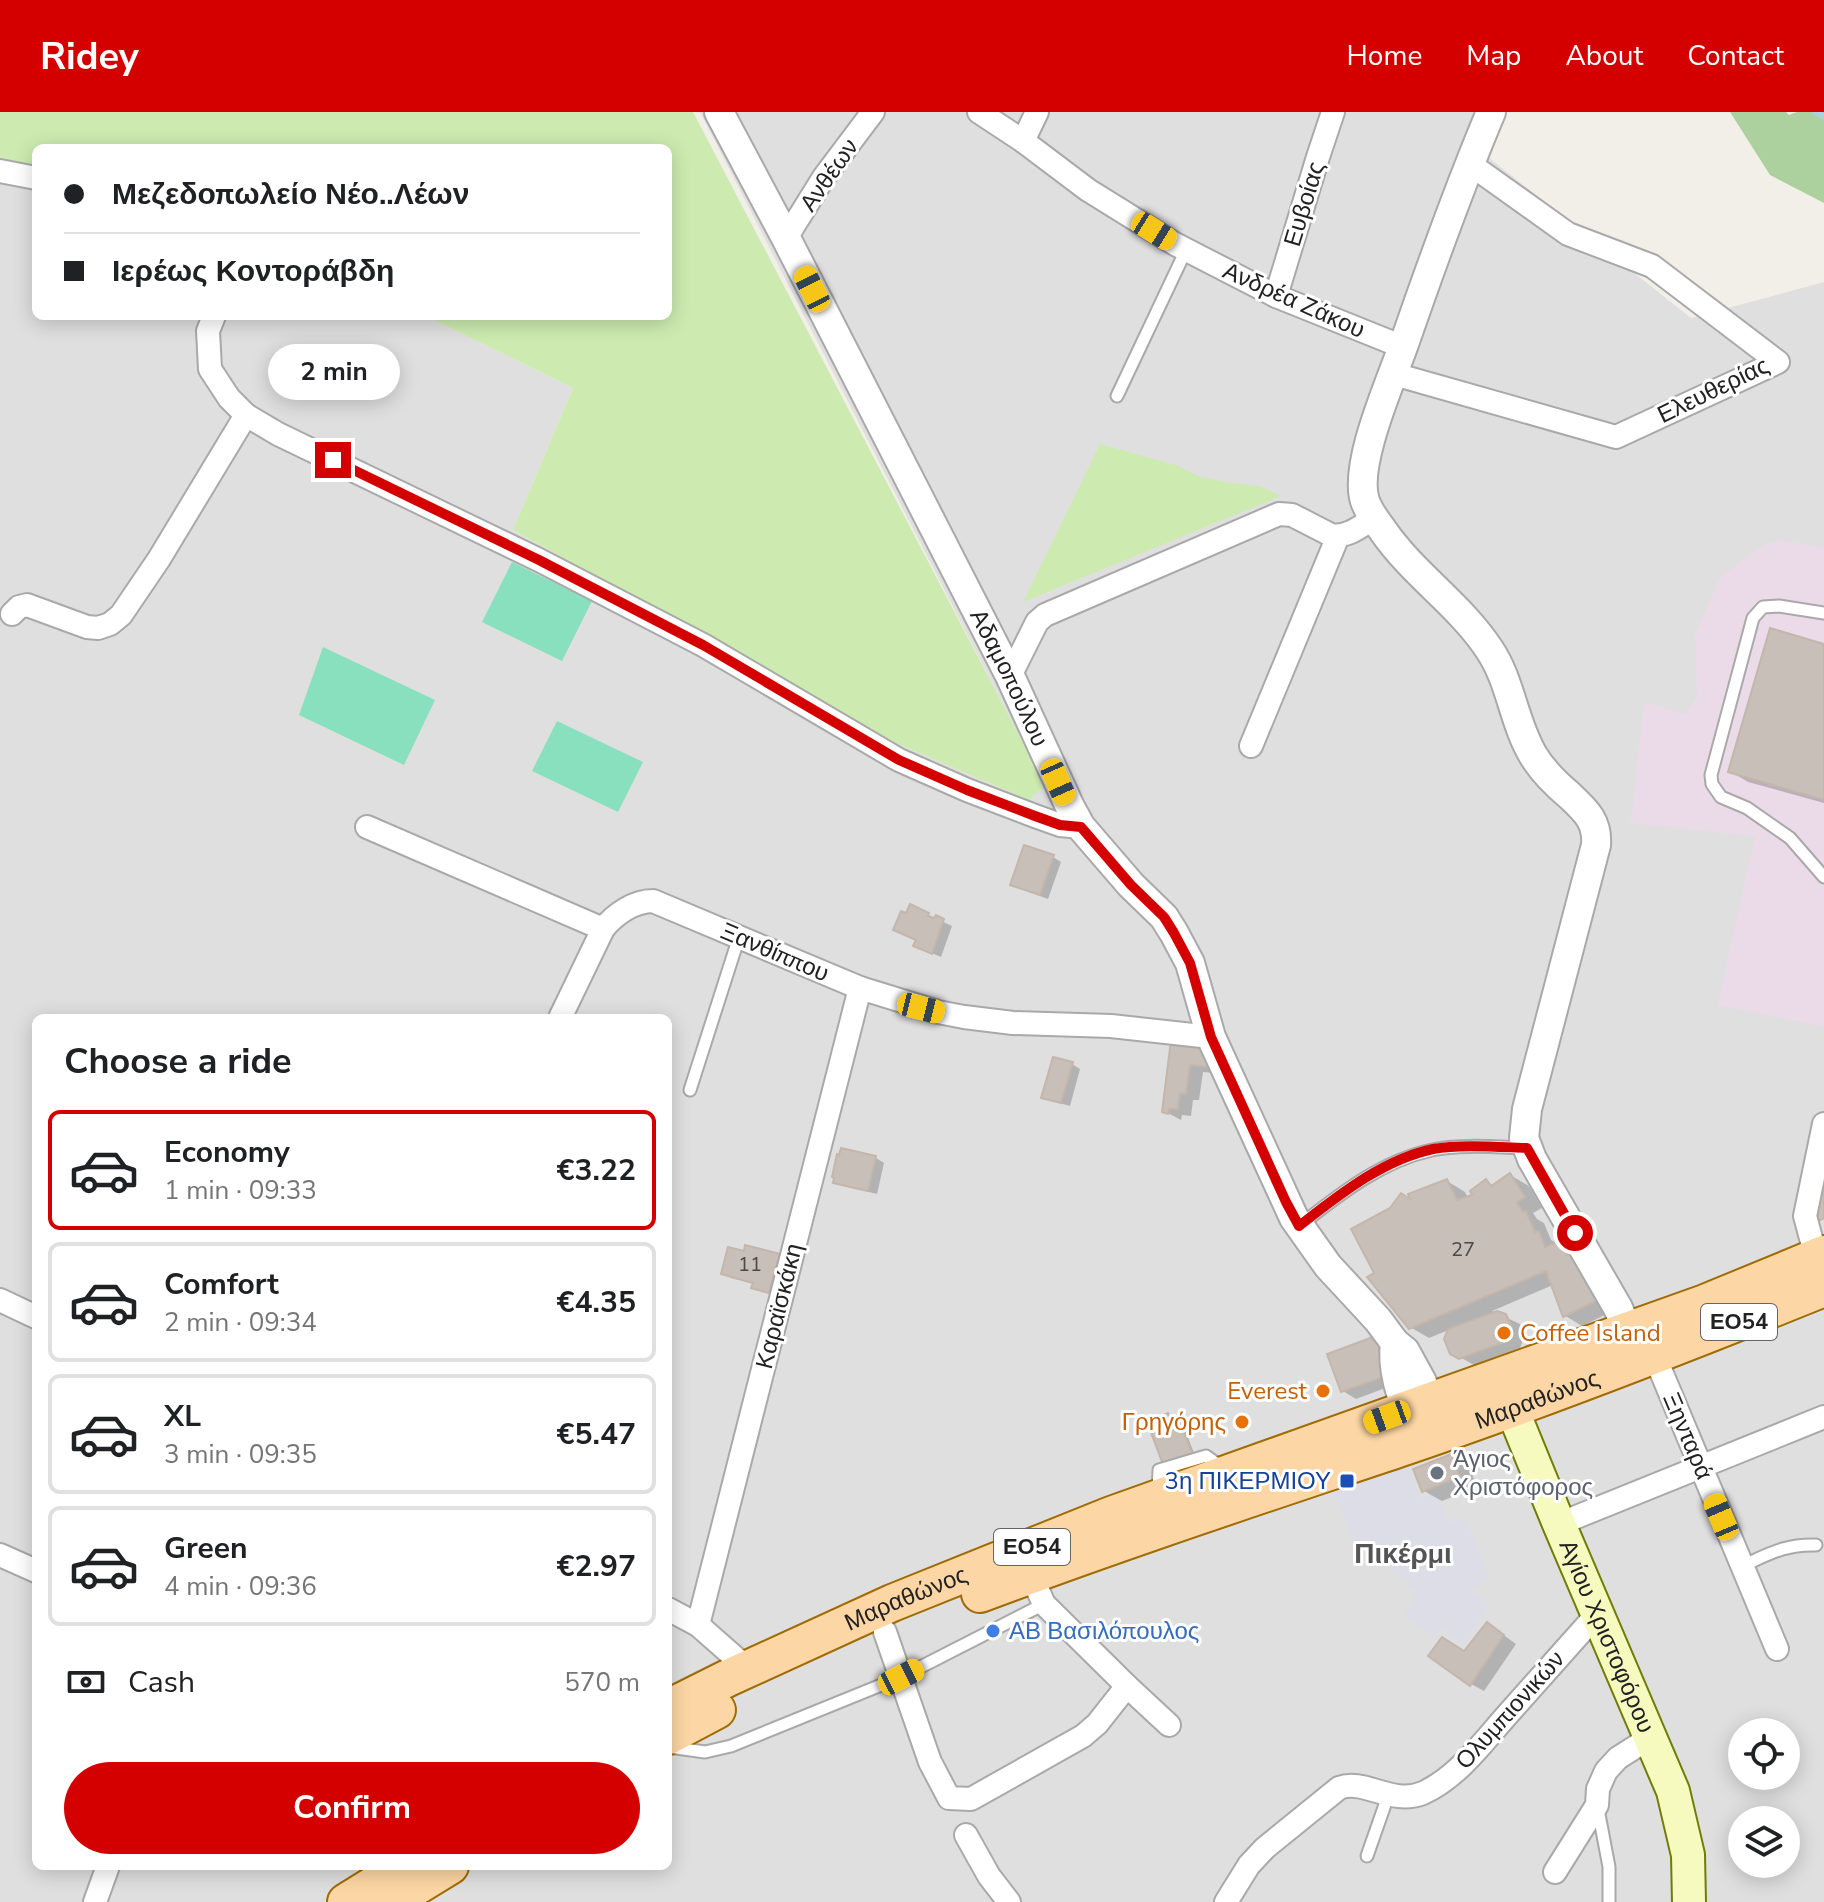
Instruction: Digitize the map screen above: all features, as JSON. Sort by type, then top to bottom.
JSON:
[{"type":"main road","name":"Μαραθώνος","points":[[672,1734],[740,1698],[885,1632],[1038,1590],[1121,1542],[1424,1422],[1641,1343],[1821,1266]]},
{"type":"main road","name":"Αγίου Χριστοφόρου","points":[[1505,1392],[1673,1791],[1688,1855],[1691,1901]]},
{"type":"main road","name":"Μαραθώνος","points":[[672,1706],[892,1603],[1111,1515],[1230,1473],[1424,1422]]},
{"type":"main road","points":[[346,1902],[398,1870]]},
{"type":"main road","points":[[391,1902],[443,1870]]},
{"type":"street","name":"Αδαμοπούλου","points":[[719,112],[1010,676],[1070,807],[1081,827],[1131,885],[1164,917],[1174,933],[1190,963],[1211,1037],[1286,1202],[1328,1266],[1395,1343],[1395,1369],[1424,1422]]},
{"type":"street","name":"Ανθέων","points":[[786,238],[824,177],[873,112]]},
{"type":"street","name":"Ανδρέα Ζάκου","points":[[979,112],[1088,190],[1186,250],[1398,360]]},
{"type":"street","points":[[1023,141],[1037,112]]},
{"type":"street","name":"Ευβοίας","points":[[1276,296],[1333,112]]},
{"type":"street","points":[[1491,112],[1443,233],[1377,420],[1363,479],[1364,497],[1396,550],[1491,651],[1508,686],[1532,753],[1549,775],[1584,809],[1595,827],[1597,836],[1593,859],[1524,1129],[1527,1148],[1641,1343]]},
{"type":"street","name":"Ελευθερίας","points":[[1398,360],[1616,437],[1778,362],[1652,266],[1568,234],[1470,164]]},
{"type":"street","points":[[0,171],[32,177]]},
{"type":"street","points":[[212,320],[208,331],[210,369],[229,398],[246,415],[278,434],[703,645],[899,760],[1035,816],[1060,825],[1081,827]]},
{"type":"street","points":[[12,614],[19,607],[27,605],[87,627],[98,628],[110,624],[121,615],[159,559],[246,415]]},
{"type":"street","points":[[1010,676],[1042,617],[1279,514],[1292,515],[1338,536],[1374,518]]},
{"type":"street","points":[[1251,746],[1338,536]]},
{"type":"street","points":[[367,827],[603,929],[562,1014]]},
{"type":"street","name":"Ξανθίππου","points":[[603,929],[610,920],[637,903],[653,901],[860,988],[921,1008],[964,1017],[1044,1025],[1111,1026],[1211,1037]]},
{"type":"street","name":"Καραϊσκάκη","points":[[698,1625],[860,988]]},
{"type":"street","points":[[1821,1266],[1805,1216],[1824,1124]]},
{"type":"street","points":[[0,1300],[32,1315]]},
{"type":"street","name":"Ξηνταρά","points":[[1641,1343],[1701,1468],[1777,1649]]},
{"type":"street","points":[[1559,1524],[1824,1417]]},
{"type":"street","points":[[0,1555],[32,1569]]},
{"type":"street","points":[[1038,1590],[1127,1686],[1169,1725]]},
{"type":"street","points":[[672,1611],[698,1625],[748,1669]]},
{"type":"street","name":"Ολυμπιονικών","points":[[1226,1902],[1257,1856],[1339,1788],[1355,1785],[1388,1796],[1404,1797],[1421,1794],[1461,1767],[1598,1613]]},
{"type":"street","points":[[885,1632],[930,1762],[949,1798],[971,1799],[1083,1736],[1097,1724],[1127,1686]]},
{"type":"street","points":[[1555,1872],[1597,1805],[1598,1789],[1606,1771],[1618,1758],[1651,1737]]},
{"type":"street","points":[[966,1835],[989,1876],[1009,1902]]},
{"type":"street","points":[[95,1902],[107,1870]]},
{"type":"lane","points":[[1117,396],[1186,250]]},
{"type":"lane","points":[[1824,613],[1779,606],[1763,607],[1753,618],[1711,775],[1712,784],[1721,797],[1747,808],[1790,838],[1824,877]]},
{"type":"lane","points":[[690,1090],[739,937]]},
{"type":"lane","points":[[1299,1226],[1338,1196],[1393,1162],[1435,1149],[1527,1148]]},
{"type":"lane","points":[[1742,1566],[1783,1548],[1816,1545]]},
{"type":"lane","points":[[672,1748],[705,1752],[725,1748],[901,1677],[1038,1590]]},
{"type":"lane","points":[[1367,1856],[1388,1796]]},
{"type":"lane","points":[[1597,1805],[1609,1867],[1609,1902]]},
{"type":"shaded area","points":[[700,112],[1506,112],[1488,157],[1691,318],[1824,282],[1824,1902],[0,1902],[0,161],[32,167],[32,320],[434,320],[573,388],[513,530],[898,744],[1029,800],[1044,785]]},
{"type":"shaded area","points":[[1778,540],[1824,548],[1824,1027],[1718,1005],[1755,836],[1631,823],[1644,705],[1648,703],[1686,715],[1697,695],[1695,635],[1721,576],[1766,544]]},
{"type":"shaded area","points":[[1408,1464],[1421,1498],[1437,1492],[1448,1522],[1466,1519],[1490,1578],[1469,1591],[1490,1604],[1464,1644],[1442,1628],[1434,1638],[1404,1616],[1417,1591],[1353,1542],[1334,1490]]},
{"type":"green space","points":[[0,112],[693,112],[1045,785],[1029,800],[898,744],[513,530],[573,388],[434,320],[672,320],[672,144],[32,144],[32,167],[0,161]]},
{"type":"green space","points":[[1730,112],[1786,112],[1789,115],[1824,112],[1824,203],[1770,175]]},
{"type":"green space","points":[[1100,444],[1176,465],[1200,477],[1259,486],[1281,496],[1023,602]]},
{"type":"green space","points":[[512,562],[592,601],[562,661],[482,622]]},
{"type":"green space","points":[[323,647],[435,700],[404,765],[299,715]]},
{"type":"green space","points":[[557,721],[643,762],[618,812],[532,771]]},
{"type":"building","points":[[1770,628],[1824,644],[1824,800],[1728,772]]},
{"type":"building","points":[[1024,845],[1054,855],[1040,895],[1010,885]]},
{"type":"building","points":[[910,904],[929,913],[928,916],[934,918],[936,915],[944,919],[932,954],[913,946],[916,940],[893,930],[901,911],[906,913]]},
{"type":"building","points":[[1171,1040],[1203,1043],[1212,1067],[1190,1065],[1186,1094],[1180,1093],[1178,1109],[1169,1109],[1168,1114],[1162,1112]]},
{"type":"building","points":[[1053,1057],[1073,1062],[1061,1103],[1041,1098]]},
{"type":"building","points":[[841,1148],[876,1156],[868,1191],[833,1183],[837,1154]]},
{"type":"building","points":[[1510,1173],[1525,1197],[1517,1203],[1523,1212],[1526,1211],[1535,1232],[1539,1231],[1545,1247],[1560,1241],[1567,1255],[1573,1252],[1598,1300],[1563,1317],[1546,1271],[1409,1329],[1367,1277],[1374,1273],[1351,1229],[1390,1208],[1401,1193],[1410,1199],[1408,1194],[1447,1179],[1457,1200],[1472,1195],[1470,1191],[1486,1179],[1491,1186]]},
{"type":"building","points":[[1823,1178],[1824,1218],[1817,1222]]},
{"type":"building","points":[[745,1245],[780,1254],[769,1293],[751,1288],[753,1283],[721,1274],[728,1247],[744,1251]]},
{"type":"building","points":[[1497,1311],[1506,1314],[1512,1328],[1507,1341],[1459,1359],[1450,1354],[1444,1339],[1448,1329]]},
{"type":"building","points":[[1378,1335],[1392,1374],[1341,1392],[1327,1354]]},
{"type":"building","points":[[1168,1413],[1170,1418],[1177,1415],[1193,1456],[1164,1467],[1147,1422]]},
{"type":"building","name":"Άγιος Χριστόφορος","points":[[1451,1454],[1460,1477],[1422,1492],[1413,1469]]},
{"type":"building","points":[[1487,1622],[1504,1635],[1470,1686],[1428,1656],[1442,1637],[1464,1651]]},
{"type":"waterway","points":[[1815,112],[1824,117]]},
{"type":"place","name":"Coffee Island","points":[[1504,1333]]},
{"type":"place","name":"Everest","points":[[1323,1391]]},
{"type":"place","name":"Γρηγόρης","points":[[1242,1422]]},
{"type":"place","name":"Άγιος Χριστόφορος","points":[[1437,1473]]},
{"type":"place","name":"3η ΠΙΚΕΡΜΙΟΥ","points":[[1347,1481]]},
{"type":"place","name":"ΑΒ Βασιλόπουλος","points":[[993,1631]]},
{"type":"district","name":"Πικέρμι","points":[[1403,1554]]},
{"type":"route","points":[[333,460],[539,560],[703,645],[899,760],[1035,816],[1060,825],[1081,827],[1131,885],[1164,917],[1174,933],[1190,963],[1211,1037],[1299,1226],[1338,1196],[1393,1162],[1435,1149],[1527,1148],[1575,1233]]}]
